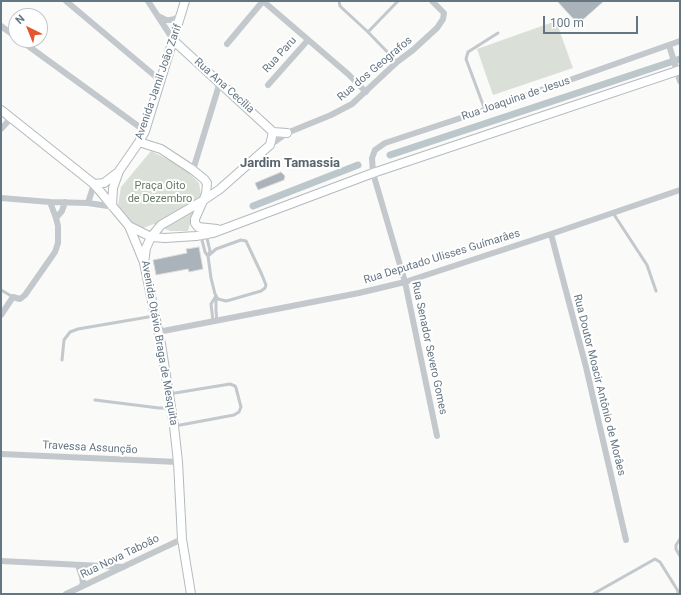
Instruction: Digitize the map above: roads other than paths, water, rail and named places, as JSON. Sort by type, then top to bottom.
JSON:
[{"type":"main road","name":"Avenida Jamil João Zarif","points":[[112,206],[113,188],[119,171],[145,131],[174,41],[185,1]]},
{"type":"main road","name":"Rua Ana Cecília","points":[[174,41],[273,132]]},
{"type":"main road","points":[[129,226],[151,236],[180,238],[203,235],[225,229],[373,173],[678,70]]},
{"type":"main road","points":[[1,110],[94,184],[129,226],[136,240],[144,263]]},
{"type":"main road","points":[[151,236],[161,225],[220,189],[270,145],[273,132],[287,133]]},
{"type":"main road","points":[[139,142],[161,149],[200,174],[207,183],[204,200],[195,219],[196,226],[202,228],[225,229]]},
{"type":"main road","points":[[94,184],[104,183],[119,171]]},
{"type":"main road","name":"Avenida Otávio Braga de Mesquita","points":[[151,236],[146,248],[144,263],[161,344],[174,426],[178,462],[182,539],[187,577],[191,594]]},
{"type":"street","points":[[66,1],[161,81]]},
{"type":"street","points":[[148,1],[174,41]]},
{"type":"street","points":[[227,44],[263,1],[348,74],[366,92]]},
{"type":"street","name":"Rua dos Geografos","points":[[270,145],[287,133],[347,108],[366,92],[397,62],[413,50],[437,28],[444,13],[432,1]]},
{"type":"street","points":[[156,15],[166,20],[170,20],[175,19],[182,14]]},
{"type":"street","name":"Rua Paru","points":[[268,85],[308,40]]},
{"type":"street","name":"Rua Joaquina de Jesus","points":[[373,173],[374,150],[385,143],[485,110],[680,41]]},
{"type":"street","points":[[669,45],[678,70],[680,82]]},
{"type":"street","points":[[31,48],[145,131]]},
{"type":"street","points":[[193,170],[220,82]]},
{"type":"street","points":[[1,129],[11,118]]},
{"type":"street","name":"Rua Senador Severo Gomes","points":[[373,173],[405,282],[437,436]]},
{"type":"street","points":[[88,203],[94,184]]},
{"type":"street","name":"Rua Deputado Ulisses Guímarâes","points":[[158,332],[359,293],[405,282],[680,190]]},
{"type":"street","points":[[1,198],[88,203],[112,206]]},
{"type":"street","points":[[1,315],[13,297],[20,299],[25,295],[55,252],[58,243],[58,226],[50,202]]},
{"type":"street","points":[[56,218],[62,211],[65,202]]},
{"type":"street","name":"Rua Doutor Moacir Antônio de Morâes","points":[[551,234],[586,367],[626,540]]},
{"type":"street","name":"Travessa Assunção","points":[[1,454],[178,462]]},
{"type":"street","name":"Rua Nova Taboão","points":[[66,594],[182,539]]},
{"type":"street","points":[[2,562],[125,567]]},
{"type":"street","points":[[78,565],[83,583],[81,586]]},
{"type":"lane","points":[[339,1],[342,8],[397,62]]},
{"type":"lane","points":[[368,32],[398,1]]},
{"type":"lane","points":[[485,110],[466,59],[468,52],[498,33]]},
{"type":"lane","points":[[613,213],[647,265],[656,292]]},
{"type":"lane","points":[[203,235],[205,252],[208,256],[211,278],[216,296],[215,321]]},
{"type":"lane","points":[[208,256],[216,249],[241,240],[246,241],[266,285],[261,291],[230,300],[222,300],[216,296]]},
{"type":"lane","points":[[1,290],[13,297]]},
{"type":"lane","points":[[62,360],[64,340],[70,332],[78,329],[154,316]]},
{"type":"lane","points":[[168,394],[232,384],[236,388],[241,407],[239,412],[234,415],[174,426]]},
{"type":"lane","points":[[95,400],[159,408],[171,408]]},
{"type":"lane","points":[[680,539],[676,545],[676,549],[680,556]]},
{"type":"lane","points":[[593,594],[655,559],[660,562],[678,591],[678,594]]},
{"type":"waterway","points":[[390,155],[680,59]]},
{"type":"waterway","points":[[253,206],[358,165]]},
{"type":"district","name":"Jardim Tamassia","points":[[290,164]]},
{"type":"park label","name":"Praça Oito de Dezembro","points":[[160,192]]}]
